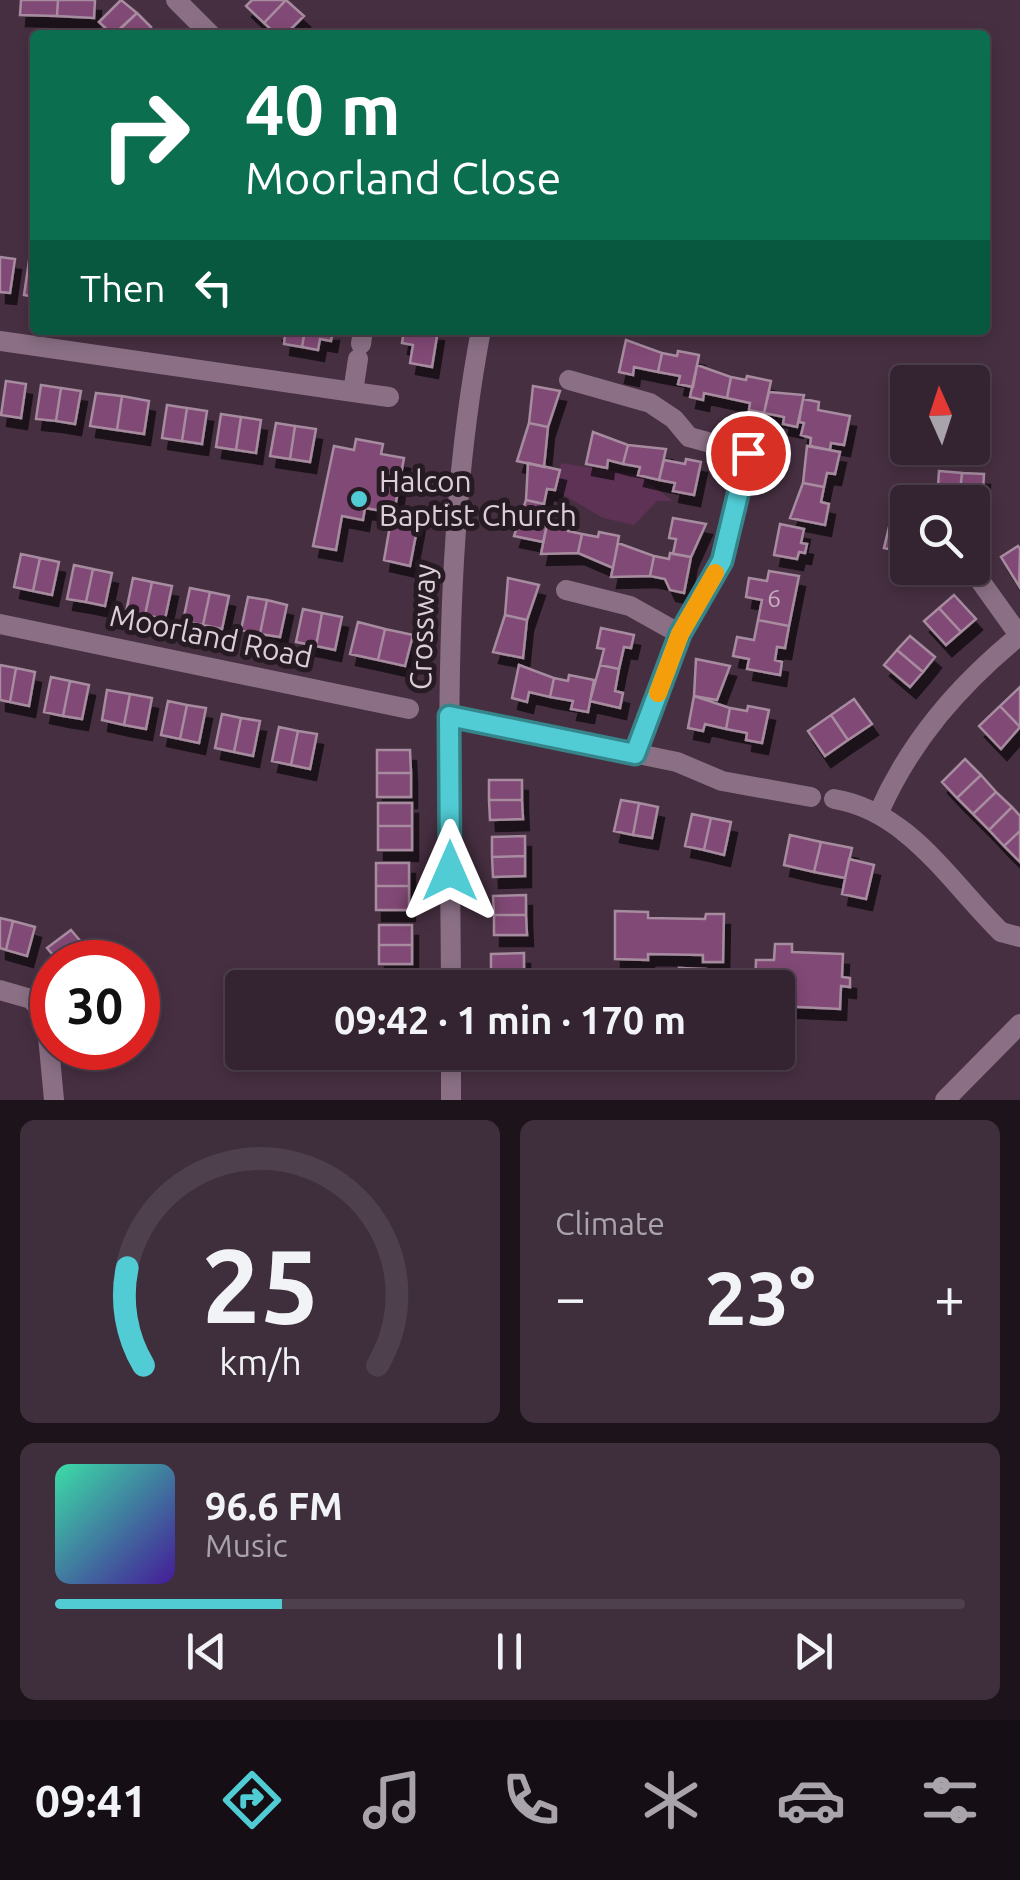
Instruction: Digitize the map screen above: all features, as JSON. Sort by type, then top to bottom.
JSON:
[{"type":"street","points":[[176,0],[205,30]]},
{"type":"street","name":"Crossway","points":[[450,970],[449,716],[464,417],[480,335]]},
{"type":"street","points":[[0,342],[389,396]]},
{"type":"street","points":[[353,392],[361,344]]},
{"type":"street","points":[[569,380],[650,402],[674,419],[689,438],[748,453]]},
{"type":"street","points":[[635,754],[680,634],[722,561],[754,421]]},
{"type":"street","points":[[878,812],[914,744],[940,711],[970,677],[1020,635],[983,585]]},
{"type":"street","points":[[566,590],[630,606],[680,634]]},
{"type":"street","name":"Moorland Road","points":[[0,624],[409,709]]},
{"type":"street","points":[[449,716],[677,762],[722,780],[811,797]]},
{"type":"street","points":[[834,799],[878,812],[900,827],[1001,932],[1020,937]]},
{"type":"street","points":[[0,990],[31,999],[46,1015],[54,1100]]},
{"type":"street","points":[[946,1100],[1020,1024]]},
{"type":"street","points":[[451,1070],[451,1100]]},
{"type":"shaded area","points":[[561,463],[638,475],[673,501],[657,501],[634,525],[603,518],[555,490]]},
{"type":"building","points":[[21,0],[58,0],[57,16],[20,15]]},
{"type":"building","points":[[58,0],[95,0],[94,18],[57,16]]},
{"type":"building","points":[[121,0],[137,13],[118,30],[108,30],[99,22]]},
{"type":"building","points":[[252,0],[286,0],[264,23],[246,6]]},
{"type":"building","points":[[286,0],[304,16],[290,30],[272,30],[264,23]]},
{"type":"building","points":[[137,13],[151,27],[148,30],[119,30]]},
{"type":"building","points":[[0,257],[15,259],[10,293],[0,292]]},
{"type":"building","points":[[29,261],[30,296],[24,295]]},
{"type":"building","points":[[285,335],[304,335],[302,347],[284,344]]},
{"type":"building","points":[[304,335],[332,335],[331,341],[320,339],[318,350],[302,347]]},
{"type":"building","points":[[403,335],[437,335],[432,367],[410,363],[413,345],[402,343]]},
{"type":"building","points":[[626,340],[662,353],[658,372],[634,367],[633,375],[619,372]]},
{"type":"building","points":[[678,351],[699,355],[693,387],[678,384],[680,376],[658,372],[662,353],[677,356]]},
{"type":"building","points":[[697,365],[731,377],[727,398],[704,393],[703,400],[690,397]]},
{"type":"building","points":[[747,376],[771,381],[764,413],[749,410],[750,403],[727,398],[731,377],[746,380]]},
{"type":"building","points":[[6,381],[26,384],[21,418],[1,415]]},
{"type":"building","points":[[41,385],[61,388],[56,421],[36,419]]},
{"type":"building","points":[[533,386],[560,391],[548,427],[529,423]]},
{"type":"building","points":[[61,388],[81,391],[75,424],[56,421]]},
{"type":"building","points":[[769,392],[804,395],[797,427],[783,424],[784,417],[764,413]]},
{"type":"building","points":[[96,393],[122,396],[117,430],[90,426]]},
{"type":"building","points":[[122,396],[149,401],[144,434],[117,430]]},
{"type":"building","points":[[803,399],[819,402],[818,410],[850,416],[844,445],[831,443],[830,450],[810,446],[811,438],[801,435],[804,423],[799,422]]},
{"type":"building","points":[[167,405],[187,408],[182,441],[162,438]]},
{"type":"building","points":[[187,408],[207,411],[202,444],[182,441]]},
{"type":"building","points":[[221,414],[241,417],[236,450],[216,447]]},
{"type":"building","points":[[241,417],[261,420],[256,453],[236,450]]},
{"type":"building","points":[[276,423],[295,426],[290,459],[270,456]]},
{"type":"building","points":[[529,423],[548,427],[544,467],[517,461]]},
{"type":"building","points":[[295,426],[316,429],[310,462],[290,459]]},
{"type":"building","points":[[593,432],[628,445],[623,464],[608,460],[607,468],[586,464]]},
{"type":"building","name":"Halcon Baptist Church","points":[[356,439],[383,444],[381,454],[404,458],[394,513],[365,508],[363,520],[342,516],[336,550],[313,546],[334,446],[354,450]]},
{"type":"building","points":[[628,445],[666,449],[659,480],[638,475],[640,467],[623,464]]},
{"type":"building","points":[[807,446],[840,452],[835,474],[827,473],[824,487],[803,483]]},
{"type":"building","points":[[686,459],[701,462],[694,495],[673,491],[675,483],[659,480],[664,460],[685,464]]},
{"type":"building","points":[[528,463],[560,470],[555,490],[547,489],[544,504],[526,500]]},
{"type":"building","points":[[939,471],[962,473],[961,485],[938,485]]},
{"type":"building","points":[[962,473],[984,474],[983,485],[961,485]]},
{"type":"building","points":[[803,483],[824,487],[821,502],[829,504],[825,525],[790,518]]},
{"type":"building","points":[[526,500],[544,504],[541,519],[548,520],[543,542],[514,536]]},
{"type":"building","points":[[392,514],[419,519],[410,566],[384,560]]},
{"type":"building","points":[[673,518],[706,524],[691,557],[673,554],[676,539],[669,538]]},
{"type":"building","points":[[548,520],[569,524],[568,531],[582,534],[578,553],[541,554]]},
{"type":"building","points":[[780,524],[804,529],[801,543],[807,544],[805,553],[799,552],[797,559],[774,555]]},
{"type":"building","points":[[889,527],[890,527],[890,549],[884,548]]},
{"type":"building","points":[[599,532],[619,536],[613,568],[578,553],[582,534],[598,537]]},
{"type":"building","points":[[618,543],[654,556],[650,576],[611,577]]},
{"type":"building","points":[[1018,546],[1020,549],[1019,586],[1001,557]]},
{"type":"building","points":[[670,553],[691,557],[684,593],[670,590],[665,579],[650,576],[654,556],[669,559]]},
{"type":"building","points":[[21,554],[40,558],[33,591],[14,587]]},
{"type":"building","points":[[40,558],[59,562],[52,595],[33,591]]},
{"type":"building","points":[[74,565],[93,569],[86,602],[67,599]]},
{"type":"building","points":[[93,569],[112,573],[105,606],[86,602]]},
{"type":"building","points":[[769,571],[799,576],[789,626],[758,620],[762,600],[746,597],[749,578],[767,581]]},
{"type":"building","points":[[133,578],[152,582],[145,615],[126,612]]},
{"type":"building","points":[[508,578],[539,585],[527,620],[505,615]]},
{"type":"building","points":[[152,582],[172,586],[165,619],[145,615]]},
{"type":"building","points":[[190,588],[210,592],[203,625],[183,621]]},
{"type":"building","points":[[210,592],[229,596],[222,629],[203,625]]},
{"type":"building","points":[[954,595],[976,619],[961,632],[939,608]]},
{"type":"building","points":[[248,597],[267,600],[260,634],[241,630]]},
{"type":"building","points":[[267,600],[287,605],[280,637],[260,634]]},
{"type":"building","points":[[939,608],[961,632],[946,645],[924,621]]},
{"type":"building","points":[[303,609],[322,613],[316,646],[296,642]]},
{"type":"building","points":[[322,613],[342,617],[335,650],[316,646]]},
{"type":"building","points":[[505,615],[527,620],[523,658],[493,652]]},
{"type":"building","points":[[758,620],[789,626],[785,648],[777,647],[775,660],[782,662],[780,675],[747,669],[749,659],[733,656],[737,637],[754,640]]},
{"type":"building","points":[[358,622],[385,629],[378,660],[350,654]]},
{"type":"building","points":[[601,628],[634,635],[631,648],[624,647],[619,669],[600,665],[604,649],[597,648]]},
{"type":"building","points":[[385,629],[413,635],[405,666],[378,660]]},
{"type":"building","points":[[910,636],[935,657],[923,672],[897,650]]},
{"type":"building","points":[[897,650],[923,672],[910,687],[884,665]]},
{"type":"building","points":[[696,659],[730,666],[717,700],[694,696]]},
{"type":"building","points":[[0,665],[16,668],[10,702],[0,700]]},
{"type":"building","points":[[519,665],[554,678],[550,697],[529,692],[527,702],[512,698]]},
{"type":"building","points":[[600,665],[619,669],[615,691],[623,693],[620,708],[590,701]]},
{"type":"building","points":[[16,668],[35,672],[29,706],[10,702]]},
{"type":"building","points":[[569,675],[594,680],[588,712],[571,709],[573,701],[550,697],[554,678],[568,681]]},
{"type":"building","points":[[51,677],[70,681],[63,716],[44,712]]},
{"type":"building","points":[[70,681],[89,685],[82,719],[63,716]]},
{"type":"building","points":[[1020,687],[1020,727],[1000,706]]},
{"type":"building","points":[[107,690],[130,694],[124,725],[102,720]]},
{"type":"building","points":[[130,694],[152,698],[146,729],[124,725]]},
{"type":"building","points":[[694,696],[730,708],[726,729],[705,724],[703,731],[688,728]]},
{"type":"building","points":[[854,699],[872,724],[848,740],[831,715]]},
{"type":"building","points":[[168,701],[187,705],[180,739],[161,735]]},
{"type":"building","points":[[187,705],[206,708],[199,743],[180,739]]},
{"type":"building","points":[[748,706],[769,710],[762,743],[746,740],[747,733],[726,729],[730,708],[747,711]]},
{"type":"building","points":[[1000,706],[1020,727],[1001,749],[979,726]]},
{"type":"building","points":[[222,714],[241,718],[234,752],[215,748]]},
{"type":"building","points":[[831,715],[848,740],[825,756],[808,731]]},
{"type":"building","points":[[241,718],[260,721],[253,756],[234,752]]},
{"type":"building","points":[[279,727],[298,731],[291,765],[272,761]]},
{"type":"building","points":[[298,731],[317,734],[310,769],[291,765]]},
{"type":"building","points":[[377,750],[410,750],[411,773],[377,773]]},
{"type":"building","points":[[965,759],[981,775],[957,798],[942,782]]},
{"type":"building","points":[[377,773],[411,773],[411,797],[377,797]]},
{"type":"building","points":[[981,775],[996,792],[973,814],[957,798]]},
{"type":"building","points":[[489,780],[522,780],[522,800],[489,800]]},
{"type":"building","points":[[996,792],[1012,807],[989,830],[973,814]]},
{"type":"building","points":[[489,800],[522,800],[523,819],[490,820]]},
{"type":"building","points":[[621,800],[639,803],[633,835],[614,831]]},
{"type":"building","points":[[378,803],[412,803],[412,826],[378,826]]},
{"type":"building","points":[[639,803],[658,807],[652,838],[633,835]]},
{"type":"building","points":[[1012,807],[1020,816],[1020,831],[1004,846],[989,830]]},
{"type":"building","points":[[692,814],[711,818],[704,850],[685,846]]},
{"type":"building","points":[[711,818],[731,822],[724,855],[704,850]]},
{"type":"building","points":[[378,826],[412,826],[412,850],[378,850]]},
{"type":"building","points":[[1020,831],[1020,862],[1004,846]]},
{"type":"building","points":[[790,835],[821,842],[814,872],[784,865]]},
{"type":"building","points":[[525,836],[525,856],[492,857],[492,837]]},
{"type":"building","points":[[821,842],[852,848],[845,878],[814,872]]},
{"type":"building","points":[[525,856],[525,876],[493,877],[492,857]]},
{"type":"building","points":[[849,859],[874,865],[866,899],[842,894]]},
{"type":"building","points":[[376,863],[409,863],[409,886],[376,886]]},
{"type":"building","points":[[376,886],[409,886],[409,910],[376,910]]},
{"type":"building","points":[[526,895],[526,915],[494,915],[493,896]]},
{"type":"building","points":[[615,911],[648,912],[648,918],[705,919],[706,914],[724,914],[723,962],[703,962],[703,955],[648,954],[648,960],[615,959]]},
{"type":"building","points":[[494,915],[526,915],[527,935],[494,935]]},
{"type":"building","points":[[0,918],[13,921],[6,950],[0,948]]},
{"type":"building","points":[[13,921],[35,927],[27,956],[6,950]]},
{"type":"building","points":[[379,925],[412,925],[412,945],[379,945]]},
{"type":"building","points":[[71,930],[80,940],[58,940]]},
{"type":"building","points":[[775,944],[792,944],[792,952],[843,954],[842,977],[850,978],[850,987],[841,986],[840,1009],[795,1007],[795,970],[756,970],[756,960],[774,960]]},
{"type":"building","points":[[379,945],[412,945],[412,964],[379,964]]},
{"type":"building","points":[[524,953],[524,970],[491,970],[491,954]]},
{"type":"slow traffic","points":[[658,693],[680,634],[715,573]]},
{"type":"place","name":"Halcon Baptist Church","points":[[359,499]]},
{"type":"route","points":[[450,871],[449,716],[635,754],[680,634],[722,561],[748,453]]}]
